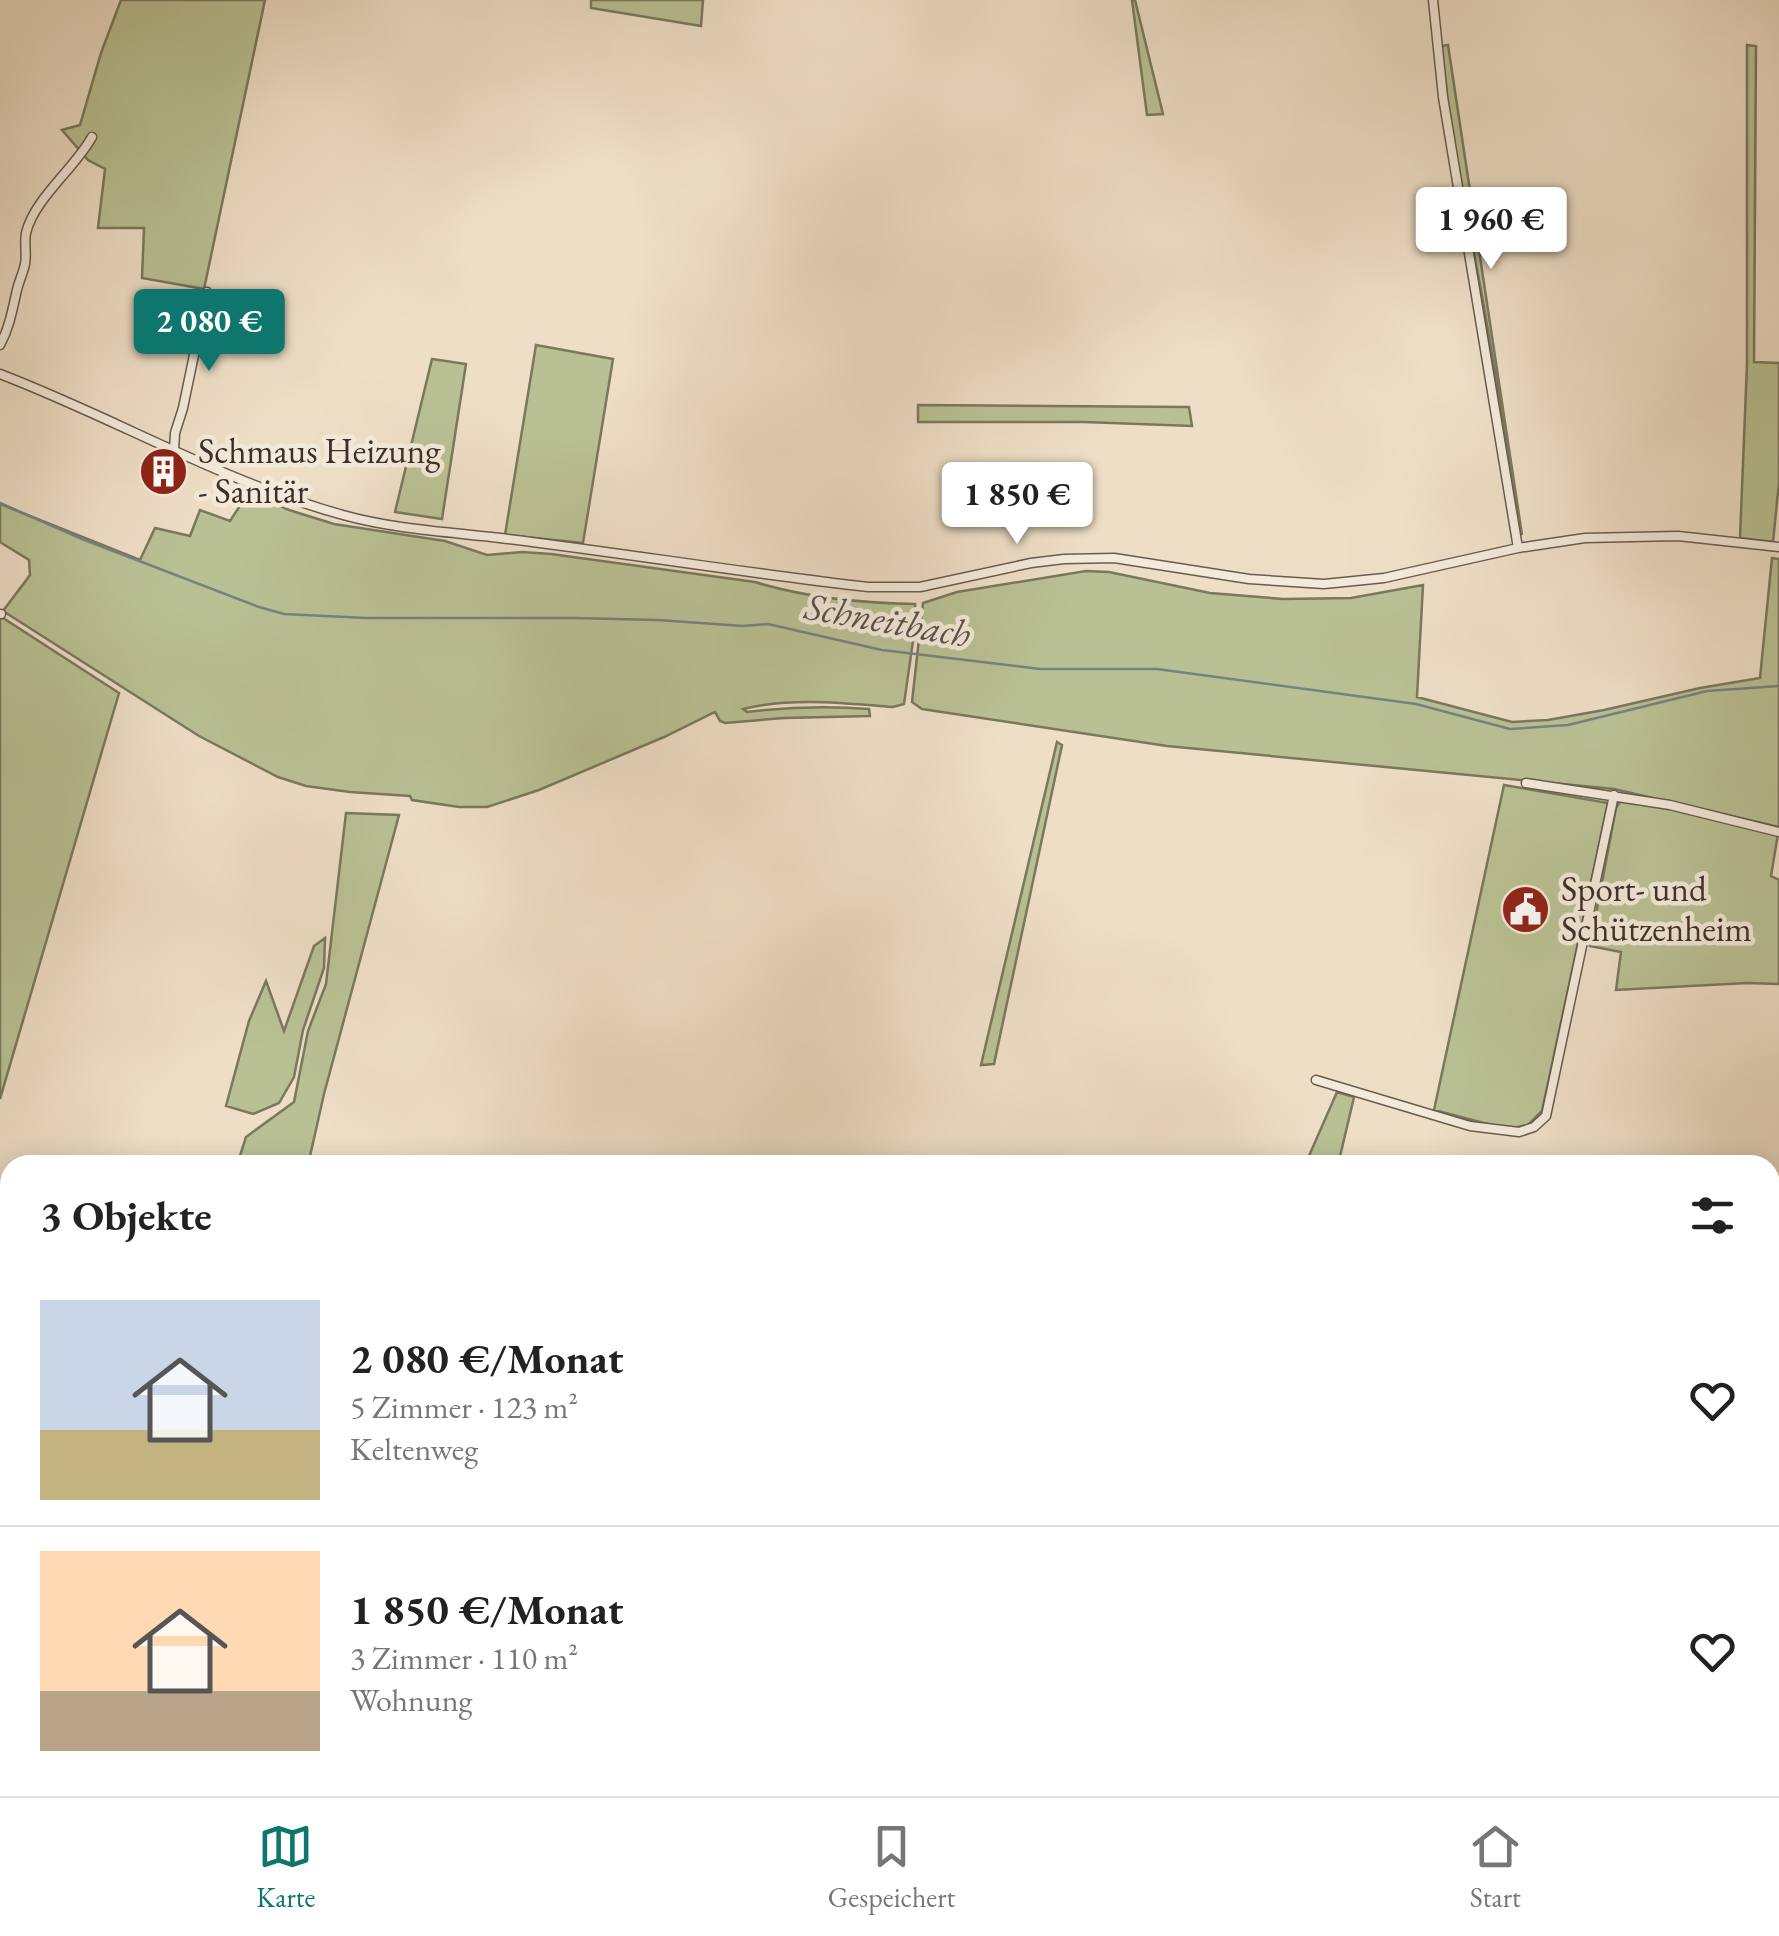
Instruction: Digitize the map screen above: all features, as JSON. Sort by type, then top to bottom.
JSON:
[{"type":"street","points":[[1433,0],[1443,97],[1518,548]]},
{"type":"street","points":[[0,345],[8,330],[25,264],[26,234],[55,184],[92,137]]},
{"type":"street","points":[[174,451],[207,292]]},
{"type":"street","points":[[0,374],[174,451],[321,508],[379,522],[868,587],[920,587],[1064,559],[1114,558],[1284,583],[1360,582],[1518,548],[1586,538],[1645,535],[1779,547]]},
{"type":"street","points":[[1526,783],[1670,805],[1779,832]]},
{"type":"street","points":[[1316,1080],[1470,1126],[1519,1132],[1546,1116],[1614,795]]},
{"type":"green space","points":[[121,0],[265,0],[204,289],[142,278],[144,228],[98,228],[105,169],[88,160],[62,130],[80,125]]},
{"type":"green space","points":[[591,0],[703,0],[701,26],[591,8]]},
{"type":"green space","points":[[1135,0],[1163,114],[1147,115]]},
{"type":"green space","points":[[1448,45],[1522,535],[1451,129],[1441,46]]},
{"type":"green space","points":[[1747,45],[1756,46],[1754,362],[1779,363],[1779,482],[1773,542],[1740,538],[1747,364]]},
{"type":"green space","points":[[536,345],[613,359],[583,543],[505,535]]},
{"type":"green space","points":[[432,359],[466,364],[442,519],[395,512]]},
{"type":"green space","points":[[918,405],[1189,407],[1192,426],[918,422]]},
{"type":"green space","points":[[249,492],[334,524],[445,541],[487,555],[551,554],[755,582],[834,599],[915,604],[904,704],[893,707],[780,703],[743,709],[747,712],[854,708],[869,709],[870,716],[725,723],[715,712],[539,790],[487,807],[459,807],[412,800],[410,796],[306,786],[278,777],[199,736],[3,611],[30,575],[29,560],[0,542],[0,504],[140,560],[155,528],[190,536],[200,510],[230,521]]},
{"type":"green space","points":[[1772,558],[1779,559],[1779,827],[1614,789],[1167,746],[922,709],[912,702],[923,603],[957,592],[1086,571],[1109,572],[1210,593],[1283,599],[1351,598],[1423,585],[1417,697],[1512,722],[1548,720],[1760,678]]},
{"type":"green space","points":[[0,616],[119,693],[0,1099]]},
{"type":"green space","points":[[1057,742],[1062,745],[994,1064],[981,1065]]},
{"type":"green space","points":[[1504,785],[1608,803],[1542,1111],[1528,1125],[1507,1129],[1434,1110]]},
{"type":"green space","points":[[1625,800],[1778,834],[1771,876],[1779,880],[1779,984],[1616,990],[1621,952],[1590,946],[1616,808]]},
{"type":"green space","points":[[346,813],[399,815],[310,1155],[240,1155],[246,1137],[294,1102],[308,1031],[326,984]]},
{"type":"green space","points":[[325,938],[324,968],[303,1030],[294,1077],[279,1103],[253,1114],[226,1106],[249,1021],[266,981],[284,1031],[314,946]]},
{"type":"green space","points":[[1337,1092],[1354,1097],[1340,1155],[1309,1155]]},
{"type":"waterway","name":"Schneitbach","points":[[0,503],[82,539],[284,614],[768,624],[882,650],[1040,669],[1157,669],[1416,704],[1510,729],[1568,725],[1707,691],[1779,686]]},
{"type":"place","name":"Schmaus Heizung - Sanitär","points":[[163,471]]},
{"type":"place","name":"Sport- und Schützenheim","points":[[1526,909]]}]
